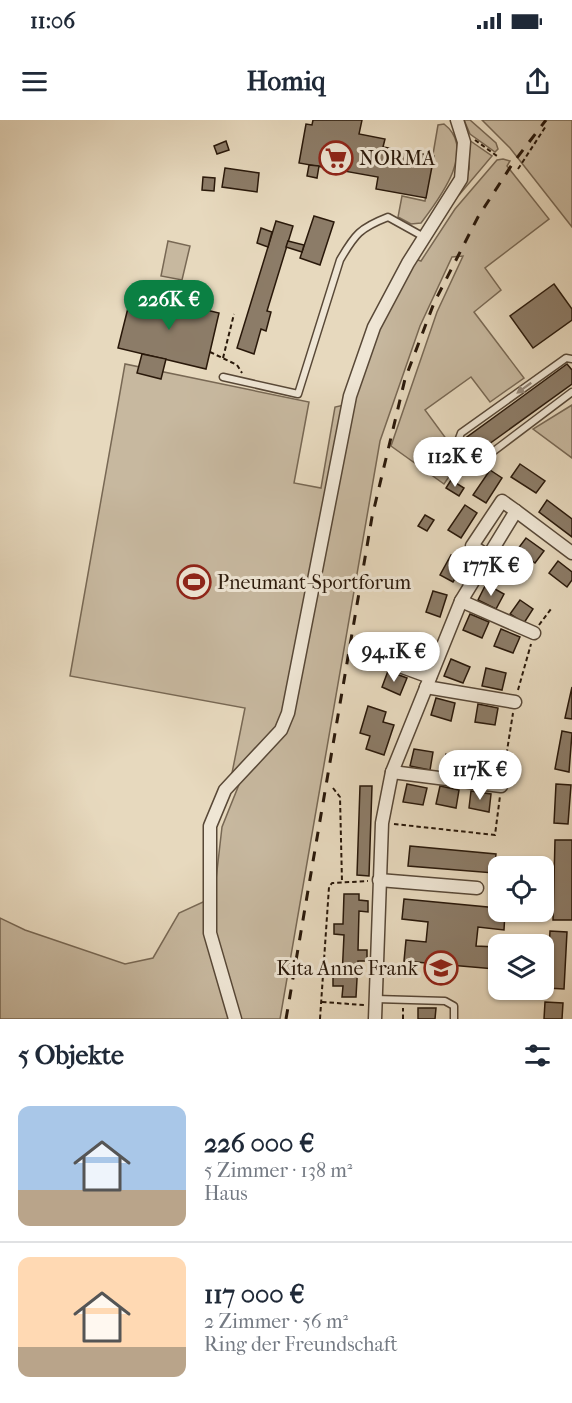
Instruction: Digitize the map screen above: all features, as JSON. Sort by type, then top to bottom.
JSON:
[{"type":"street","points":[[235,1019],[210,933],[210,826],[225,790],[281,730],[288,713],[350,396],[374,327],[408,263],[461,179],[465,160],[464,142],[457,120]]},
{"type":"street","points":[[488,556],[472,546],[502,501],[572,553]]},
{"type":"street","points":[[375,1008],[382,823],[392,772],[461,601],[516,511]]},
{"type":"street","points":[[461,601],[534,633]]},
{"type":"street","points":[[386,661],[428,682],[515,702]]},
{"type":"street","points":[[392,772],[501,786]]},
{"type":"street","points":[[379,880],[477,888]]},
{"type":"lane","points":[[223,377],[298,394],[340,260],[364,226],[388,217],[425,237]]},
{"type":"lane","points":[[572,360],[566,358],[461,433],[458,441],[462,452],[469,460],[482,460],[572,392]]},
{"type":"lane","points":[[375,1008],[445,1001],[454,1006],[454,1019]]},
{"type":"path","points":[[518,169],[546,126]]},
{"type":"path","points":[[471,136],[497,156]]},
{"type":"path","points":[[223,358],[234,314]]},
{"type":"path","points":[[210,352],[237,365],[248,383]]},
{"type":"path","points":[[382,823],[495,835],[515,702],[534,633],[550,609]]},
{"type":"path","points":[[333,788],[340,797],[342,883]]},
{"type":"path","points":[[320,1019],[329,887],[332,883],[379,880]]},
{"type":"path","points":[[326,930],[332,930]]},
{"type":"path","points":[[323,981],[329,981]]},
{"type":"path","points":[[322,1002],[375,1008]]},
{"type":"shaded area","points":[[464,120],[470,120],[496,143],[498,149],[495,152],[470,134]]},
{"type":"shaded area","points":[[482,120],[572,120],[572,227],[510,148]]},
{"type":"shaded area","points":[[444,124],[453,135],[457,147],[452,175],[421,223],[411,224],[398,217],[402,196],[425,201],[438,125]]},
{"type":"shaded area","points":[[469,140],[492,156],[459,195],[469,169]]},
{"type":"shaded area","points":[[497,160],[510,161],[507,166],[549,219],[485,268],[501,290],[474,312],[524,378],[490,402],[471,377],[425,410],[461,459],[444,484],[391,446],[437,312],[463,256],[452,257],[420,326],[380,441],[280,1019],[0,1019],[0,918],[25,930],[125,964],[153,958],[179,913],[214,897],[222,827],[242,777],[231,778],[245,708],[70,676],[125,364],[309,402],[294,483],[321,488],[335,407],[353,403],[376,337],[415,259],[421,261],[455,209]]},
{"type":"shaded area","points":[[168,241],[190,246],[182,280],[161,276]]},
{"type":"shaded area","points":[[572,405],[572,458],[533,429]]},
{"type":"building","points":[[313,120],[362,120],[359,134],[385,139],[383,147],[434,156],[426,198],[376,189],[378,177],[299,163],[306,124],[312,125]]},
{"type":"building","points":[[226,141],[229,150],[217,154],[214,146]]},
{"type":"building","points":[[309,165],[319,166],[317,178],[307,176]]},
{"type":"building","points":[[225,168],[259,173],[257,192],[222,187]]},
{"type":"building","points":[[203,177],[215,178],[214,191],[202,190]]},
{"type":"building","points":[[314,216],[334,222],[320,265],[300,258]]},
{"type":"building","points":[[276,221],[293,226],[267,311],[271,312],[266,331],[261,329],[254,354],[237,348]]},
{"type":"building","points":[[261,228],[272,232],[268,247],[257,243]]},
{"type":"building","points":[[288,241],[304,245],[302,252],[286,247]]},
{"type":"building","points":[[554,284],[572,309],[572,320],[533,348],[510,316]]},
{"type":"building","points":[[132,292],[219,313],[206,369],[118,348]]},
{"type":"building","points":[[142,354],[166,359],[161,379],[137,373]]},
{"type":"building","points":[[567,364],[572,370],[572,384],[478,452],[467,437]]},
{"type":"building","points":[[520,464],[545,481],[536,493],[511,477]]},
{"type":"building","points":[[490,470],[502,478],[486,503],[473,495]]},
{"type":"building","points":[[451,480],[464,488],[459,496],[446,488]]},
{"type":"building","points":[[547,500],[572,519],[572,537],[539,512]]},
{"type":"building","points":[[465,505],[477,513],[461,538],[448,530]]},
{"type":"building","points":[[425,515],[434,520],[427,531],[418,526]]},
{"type":"building","points":[[526,538],[544,551],[535,563],[517,550]]},
{"type":"building","points":[[451,555],[464,563],[453,582],[440,575]]},
{"type":"building","points":[[558,561],[572,572],[572,580],[567,587],[549,573]]},
{"type":"building","points":[[486,584],[504,594],[496,609],[478,600]]},
{"type":"building","points":[[433,591],[447,595],[440,617],[426,612]]},
{"type":"building","points":[[520,600],[533,609],[524,623],[510,614]]},
{"type":"building","points":[[470,614],[489,622],[482,638],[463,630]]},
{"type":"building","points":[[501,629],[520,637],[513,653],[494,646]]},
{"type":"building","points":[[404,636],[423,644],[416,660],[397,653]]},
{"type":"building","points":[[377,643],[386,647],[379,666],[369,663]]},
{"type":"building","points":[[451,659],[470,667],[463,683],[444,676]]},
{"type":"building","points":[[486,668],[506,673],[502,690],[482,686]]},
{"type":"building","points":[[388,671],[407,678],[400,695],[382,687]]},
{"type":"building","points":[[572,687],[572,719],[565,718]]},
{"type":"building","points":[[436,698],[455,703],[451,721],[431,715]]},
{"type":"building","points":[[478,704],[498,708],[495,725],[475,722]]},
{"type":"building","points":[[368,706],[386,712],[383,722],[394,725],[384,755],[366,749],[370,736],[360,733]]},
{"type":"building","points":[[562,731],[572,733],[569,772],[555,769]]},
{"type":"building","points":[[414,749],[433,752],[430,770],[410,766]]},
{"type":"building","points":[[446,754],[466,757],[463,774],[443,771]]},
{"type":"building","points":[[477,757],[497,760],[494,778],[474,775]]},
{"type":"building","points":[[407,784],[427,788],[423,805],[403,802]]},
{"type":"building","points":[[556,784],[571,785],[568,824],[554,823]]},
{"type":"building","points":[[360,786],[372,786],[369,876],[357,875]]},
{"type":"building","points":[[440,786],[459,790],[456,808],[436,804]]},
{"type":"building","points":[[471,791],[491,794],[489,812],[469,808]]},
{"type":"building","points":[[555,840],[572,840],[572,920],[554,920]]},
{"type":"building","points":[[410,846],[496,854],[496,856],[488,856],[488,873],[408,866]]},
{"type":"building","points":[[344,894],[359,894],[359,900],[368,901],[368,912],[359,911],[358,950],[367,950],[367,961],[358,961],[356,997],[342,997],[343,986],[333,986],[333,976],[342,977],[344,935],[334,934],[334,924],[343,924]]},
{"type":"building","points":[[404,899],[488,907],[488,922],[504,922],[504,930],[478,927],[476,946],[488,947],[488,968],[404,961],[406,940],[426,942],[428,922],[402,919]]},
{"type":"building","points":[[550,931],[567,932],[564,989],[554,988],[554,934],[550,934]]},
{"type":"building","points":[[545,1002],[563,1003],[562,1019],[544,1019]]},
{"type":"building","points":[[418,1008],[436,1008],[435,1019],[418,1019]]},
{"type":"railway","points":[[286,1019],[372,517],[405,379],[434,303],[478,217],[513,163],[546,120]]},
{"type":"place","name":"NORMA","points":[[336,158]]},
{"type":"place","name":"Pneumant-Sportforum","points":[[194,582]]},
{"type":"place","name":"Kita Anne Frank","points":[[441,968]]}]
